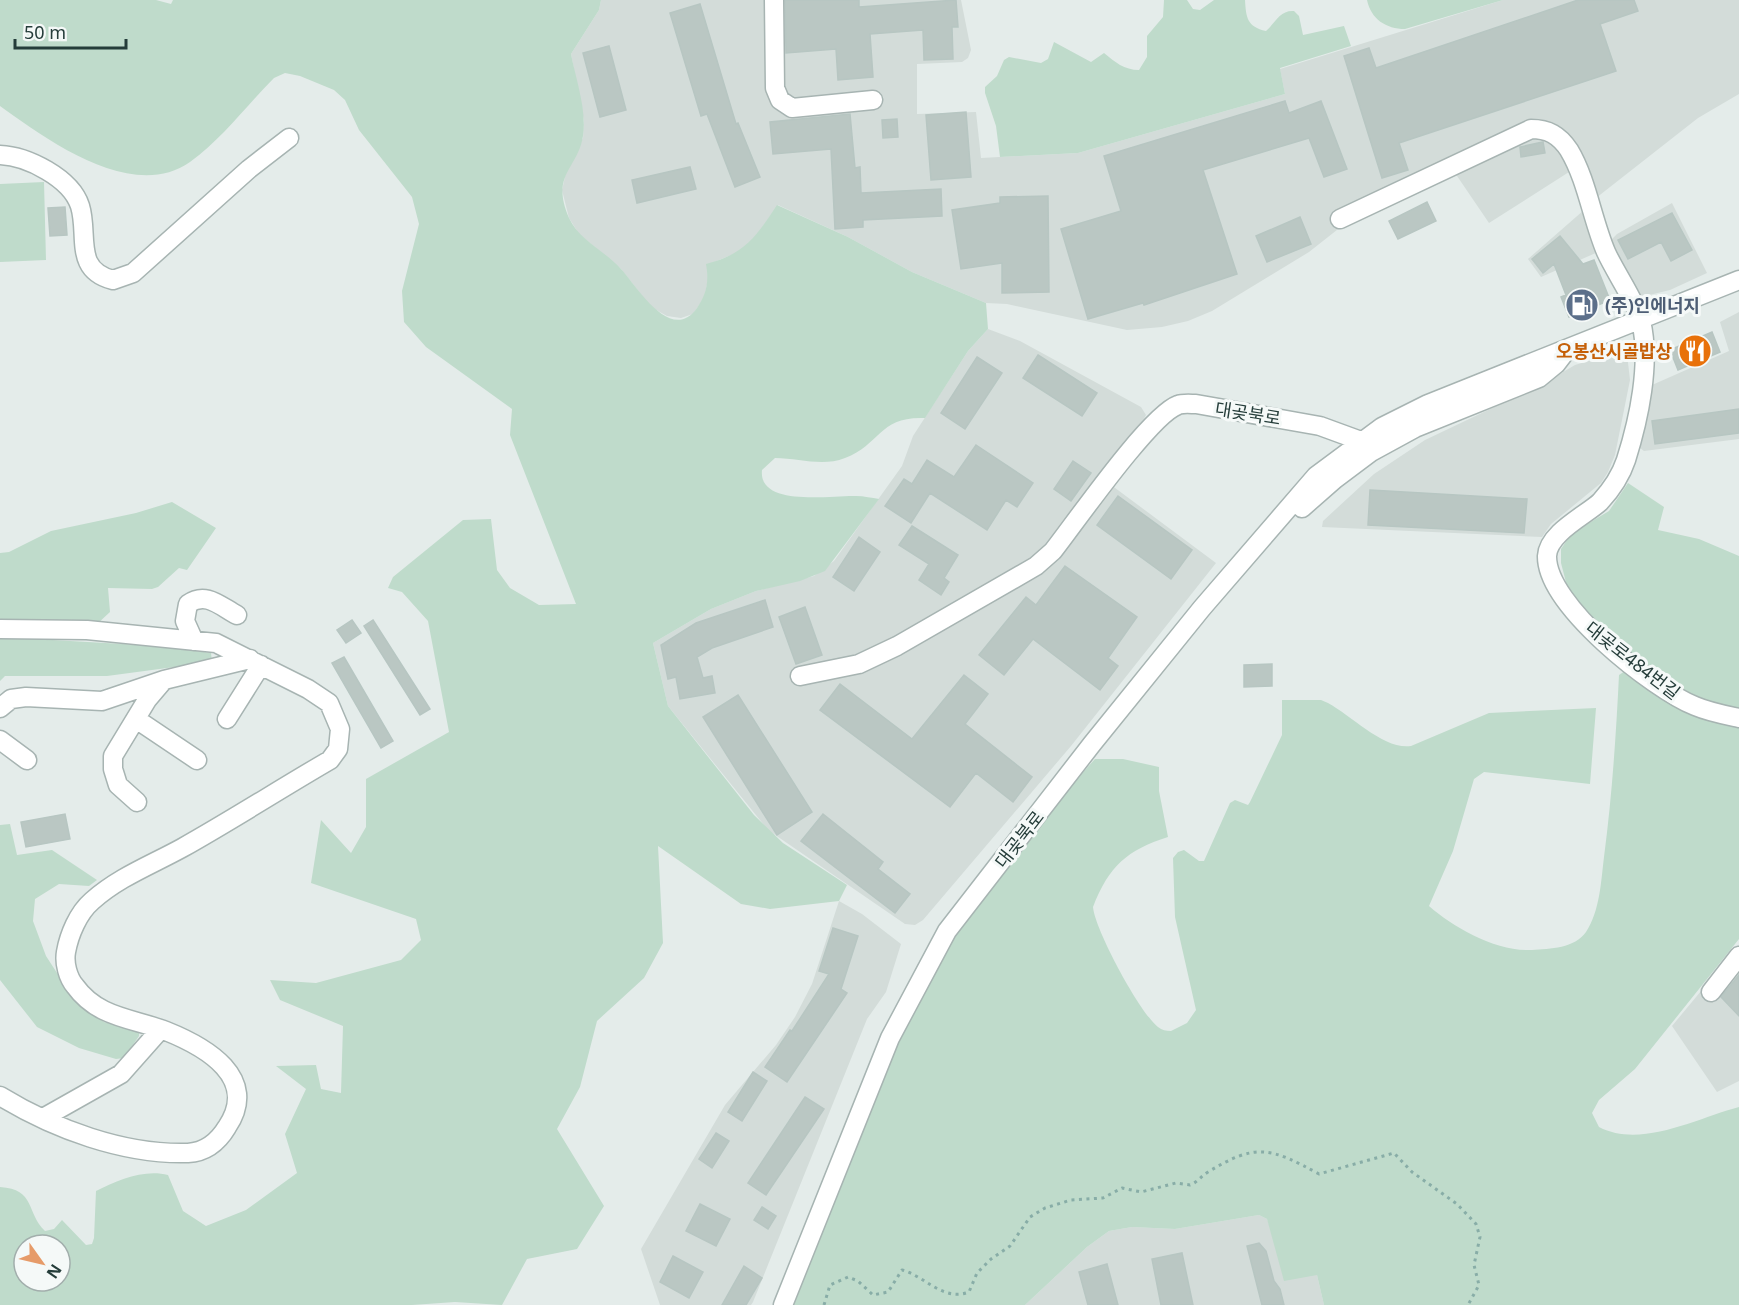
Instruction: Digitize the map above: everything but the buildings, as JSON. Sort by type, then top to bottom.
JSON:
[{"type":"street","points":[[774,0],[775,88],[780,100],[792,108],[873,100]]},
{"type":"street","points":[[1340,219],[1509,138],[1531,129],[1544,129],[1558,136],[1569,150],[1605,249],[1641,319]]},
{"type":"street","points":[[0,155],[28,160],[67,186],[80,206],[87,261],[95,272],[113,280],[133,273],[249,169],[289,138]]},
{"type":"street","name":"대곶북로","points":[[783,1305],[890,1038],[948,931],[1092,744],[1316,476],[1382,427],[1428,404],[1739,280]]},
{"type":"street","name":"대곶로484번길","points":[[1641,319],[1644,360],[1639,403],[1626,460],[1617,480],[1600,502],[1558,535],[1547,554],[1550,570],[1573,612],[1600,639],[1655,682],[1695,706],[1739,718]]},
{"type":"street","points":[[1277,521],[1295,514],[1335,479],[1371,452],[1415,428],[1539,378],[1556,364],[1566,350]]},
{"type":"street","name":"대곶북로","points":[[800,676],[859,664],[897,646],[1036,566],[1053,551],[1148,431],[1168,411],[1179,405],[1196,404],[1320,426],[1361,441]]},
{"type":"street","points":[[194,641],[185,621],[188,604],[196,598],[208,598],[237,615]]},
{"type":"street","points":[[0,629],[87,630],[216,644],[255,662],[329,703],[340,729],[338,749],[330,760],[181,848],[124,877],[90,902],[73,926],[65,954],[69,978],[82,996],[103,1012],[160,1030],[207,1053],[225,1066],[236,1084],[238,1099],[233,1119],[219,1140],[200,1153],[165,1154],[108,1143],[22,1110],[0,1096]]},
{"type":"street","points":[[0,708],[11,699],[18,698],[102,701],[164,680],[255,662]]},
{"type":"street","points":[[227,718],[255,662]]},
{"type":"street","points":[[137,802],[117,785],[113,756],[164,680]]},
{"type":"street","points":[[0,687],[18,698]]},
{"type":"street","points":[[136,719],[197,760]]},
{"type":"street","points":[[0,740],[27,760]]},
{"type":"street","points":[[1711,992],[1739,957]]},
{"type":"street","points":[[43,1118],[122,1074],[160,1030]]},
{"type":"path","points":[[824,1305],[830,1285],[848,1278],[858,1281],[873,1295],[888,1292],[902,1270],[914,1273],[923,1282],[952,1296],[959,1296],[969,1292],[977,1273],[991,1258],[1010,1246],[1030,1216],[1045,1208],[1071,1200],[1103,1198],[1122,1188],[1141,1192],[1176,1183],[1190,1185],[1241,1154],[1257,1150],[1303,1165],[1319,1174],[1394,1153],[1412,1172],[1457,1204],[1476,1224],[1480,1237],[1474,1265],[1479,1285],[1468,1305]]},
{"type":"shaded area","points":[[601,0],[961,0],[971,50],[968,58],[962,62],[917,64],[917,114],[976,112],[981,158],[1078,153],[1285,94],[1280,69],[1503,0],[1739,0],[1739,94],[1698,118],[1596,198],[1567,133],[1549,123],[1526,121],[1429,169],[1342,226],[1309,252],[1212,311],[1188,321],[1162,327],[1127,330],[1007,304],[986,303],[912,272],[848,237],[778,205],[756,237],[741,251],[707,265],[708,280],[704,298],[693,314],[681,318],[667,316],[651,307],[621,269],[579,234],[569,218],[562,190],[567,168],[583,138],[584,121],[571,54],[599,10]]},
{"type":"shaded area","points":[[1533,139],[1556,145],[1563,154],[1569,172],[1489,223],[1455,173],[1518,141]]},
{"type":"shaded area","points":[[1672,203],[1707,273],[1670,290],[1637,298],[1611,248],[1611,240],[1617,234]]},
{"type":"shaded area","points":[[1584,210],[1598,252],[1541,277],[1528,259]]},
{"type":"shaded area","points":[[1739,312],[1739,439],[1644,451],[1640,448],[1652,385],[1729,351],[1720,322]]},
{"type":"shaded area","points":[[988,329],[1020,341],[1141,407],[1146,415],[1142,422],[1099,476],[1216,563],[1071,746],[923,920],[915,925],[905,924],[768,830],[668,706],[653,643],[711,609],[756,591],[814,576],[834,561],[902,466],[913,436],[968,351]]},
{"type":"shaded area","points":[[1622,351],[1627,354],[1630,380],[1615,455],[1608,472],[1601,483],[1551,524],[1542,537],[1322,527],[1323,521],[1374,474],[1425,440],[1541,385],[1575,365]]},
{"type":"shaded area","points":[[839,901],[862,914],[901,944],[886,992],[867,1019],[753,1302],[751,1305],[660,1305],[641,1249],[725,1105],[776,1045],[795,1017],[812,984]]},
{"type":"shaded area","points":[[1739,967],[1739,1081],[1717,1092],[1672,1026],[1711,979]]},
{"type":"shaded area","points":[[1259,1215],[1267,1219],[1276,1243],[1317,1275],[1324,1305],[1025,1305],[1087,1247],[1109,1231],[1132,1227],[1175,1229]]},
{"type":"green space","points":[[0,0],[156,0],[171,4],[173,0],[601,0],[599,10],[571,54],[584,126],[580,147],[564,181],[562,191],[564,203],[573,226],[579,233],[615,263],[645,298],[665,316],[676,320],[687,318],[697,308],[705,292],[706,264],[731,255],[748,243],[777,205],[848,237],[912,272],[986,303],[988,329],[968,351],[925,418],[898,421],[857,452],[836,461],[819,462],[775,458],[762,470],[764,482],[772,490],[784,495],[798,497],[859,496],[879,499],[825,571],[800,581],[756,591],[711,609],[653,643],[668,706],[754,815],[783,843],[847,885],[839,901],[770,909],[741,904],[658,846],[663,943],[644,978],[597,1021],[580,1087],[557,1129],[604,1206],[577,1249],[527,1259],[502,1305],[455,1302],[412,1305],[0,1305],[0,1187],[20,1192],[45,1231],[54,1229],[62,1220],[86,1245],[92,1244],[94,1238],[96,1191],[140,1175],[150,1173],[168,1175],[183,1211],[206,1226],[246,1210],[297,1173],[285,1134],[306,1089],[276,1066],[316,1065],[321,1089],[341,1093],[343,1026],[280,1000],[270,980],[316,983],[401,960],[421,940],[416,919],[311,883],[321,820],[351,853],[366,827],[366,779],[449,732],[428,621],[402,592],[388,588],[393,577],[463,520],[491,519],[497,570],[510,588],[539,605],[576,604],[510,435],[512,409],[426,347],[404,322],[402,291],[419,224],[412,197],[359,130],[345,100],[334,90],[300,76],[285,73],[274,78],[202,153],[190,162],[167,173],[142,175],[117,171],[90,162],[41,134],[0,106]]},
{"type":"green space","points":[[1164,0],[1187,0],[1193,9],[1200,10],[1214,0],[1245,0],[1251,24],[1266,31],[1285,12],[1294,11],[1299,16],[1303,35],[1344,26],[1351,46],[1280,68],[1285,94],[1078,153],[1000,157],[996,126],[985,87],[997,76],[1004,60],[1009,57],[1041,63],[1048,59],[1054,42],[1091,62],[1104,53],[1124,67],[1139,70],[1147,57],[1147,36],[1163,17]]},
{"type":"green space","points":[[1367,0],[1503,0],[1405,29],[1398,29],[1380,22],[1372,13]]},
{"type":"green space","points":[[44,182],[46,260],[0,262],[0,184]]},
{"type":"green space","points":[[1628,483],[1664,507],[1658,530],[1699,539],[1739,556],[1739,708],[1721,706],[1689,696],[1663,681],[1578,609],[1568,590],[1561,563],[1561,549],[1569,537],[1579,529],[1609,511]]},
{"type":"green space","points":[[172,502],[216,528],[187,570],[179,568],[158,587],[152,589],[108,588],[110,612],[96,625],[0,622],[0,553],[9,552],[51,531],[136,513]]},
{"type":"green space","points":[[0,637],[158,646],[211,653],[212,662],[107,676],[5,676],[0,681]]},
{"type":"green space","points":[[1625,671],[1665,698],[1693,713],[1739,727],[1739,939],[1635,1069],[1599,1100],[1592,1113],[1599,1127],[1615,1133],[1633,1135],[1669,1129],[1739,1107],[1739,1305],[1324,1305],[1317,1275],[1284,1281],[1267,1219],[1259,1215],[1175,1229],[1132,1227],[1109,1231],[1087,1247],[1025,1305],[786,1305],[929,963],[1038,822],[1095,759],[1123,759],[1159,767],[1159,791],[1168,837],[1141,848],[1121,862],[1106,881],[1093,907],[1101,933],[1130,989],[1150,1019],[1158,1027],[1171,1031],[1187,1023],[1196,1010],[1175,917],[1173,858],[1178,852],[1184,850],[1199,861],[1204,861],[1230,803],[1235,800],[1248,805],[1282,735],[1282,700],[1321,700],[1379,738],[1401,746],[1411,746],[1489,713],[1596,708],[1590,784],[1484,772],[1474,779],[1453,851],[1429,906],[1463,930],[1491,943],[1519,950],[1546,949],[1562,947],[1581,937],[1591,924],[1597,905],[1611,789],[1619,675]]},
{"type":"green space","points":[[10,824],[17,855],[52,850],[97,880],[89,886],[59,884],[35,899],[33,921],[46,956],[72,996],[104,1022],[139,1032],[139,1036],[124,1058],[116,1059],[79,1048],[37,1027],[0,980],[0,825]]},
{"type":"place","name":"(주)인에너지","points":[[1582,305]]},
{"type":"place","name":"오봉산시골밥상","points":[[1695,351]]}]
